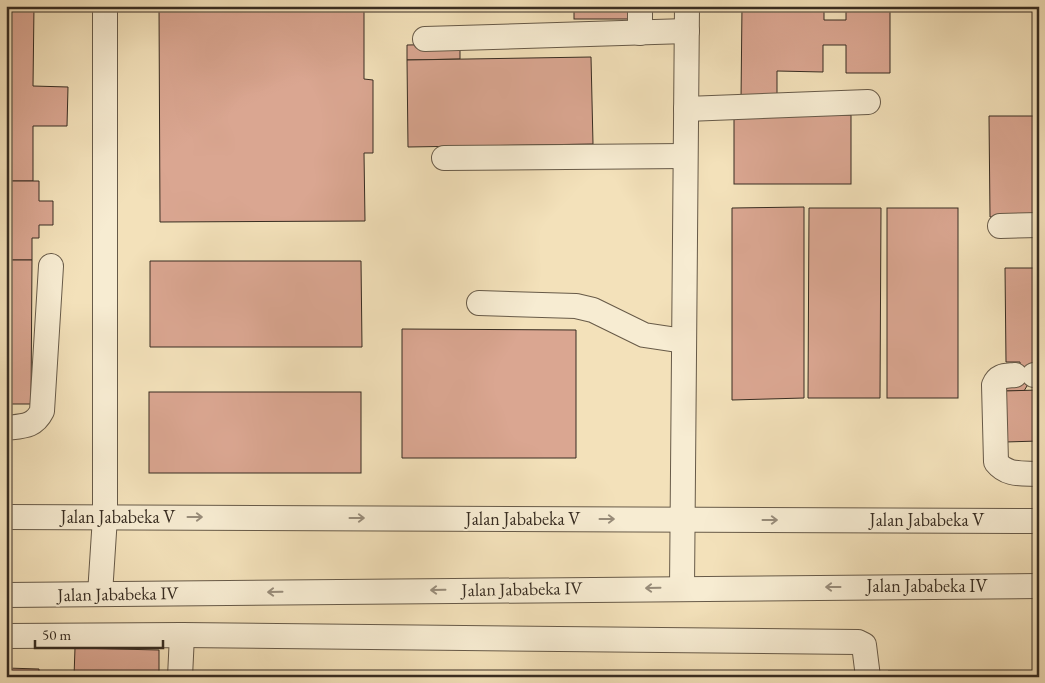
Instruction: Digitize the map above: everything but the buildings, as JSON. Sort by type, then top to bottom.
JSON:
[{"type":"street","points":[[100,594],[105,517],[105,6]]},
{"type":"street","points":[[640,6],[640,33]]},
{"type":"street","points":[[682,588],[687,6]]},
{"type":"street","points":[[425,39],[686,31]]},
{"type":"street","points":[[686,108],[868,102]]},
{"type":"street","points":[[444,158],[685,156]]},
{"type":"street","points":[[1000,226],[1039,225]]},
{"type":"street","points":[[6,428],[26,425],[37,420],[42,411],[51,266]]},
{"type":"street","points":[[479,303],[576,306],[593,310],[644,334],[684,341]]},
{"type":"street","points":[[1029,375],[1000,376],[994,384],[996,462],[1002,470],[1011,473],[1039,474]]},
{"type":"street","name":"Jalan Jababeka V","points":[[6,517],[1039,521]]},
{"type":"street","name":"Jalan Jababeka IV","points":[[6,595],[1039,586]]},
{"type":"street","points":[[180,677],[182,635]]},
{"type":"street","points":[[6,636],[182,635],[858,642],[864,645],[868,677]]}]
